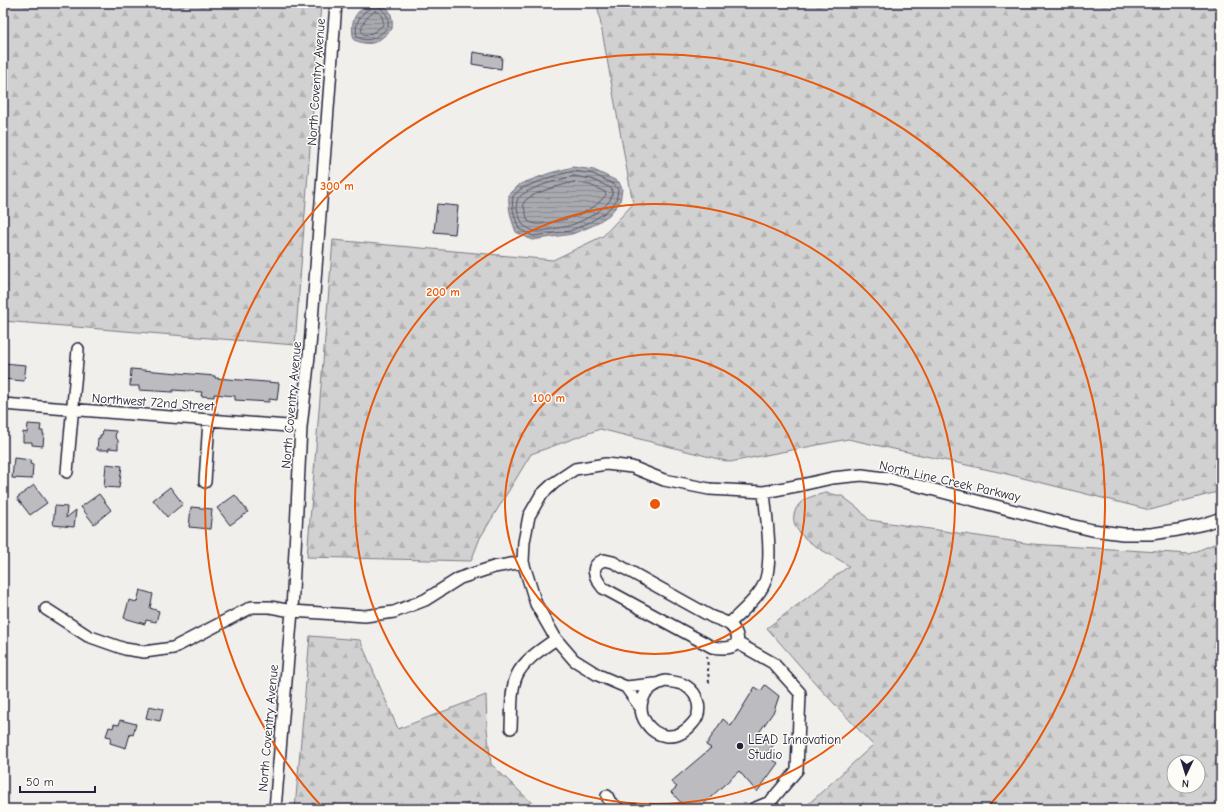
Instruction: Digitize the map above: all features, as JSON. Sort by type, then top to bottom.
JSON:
[{"type":"street","name":"North Coventry Avenue","points":[[275,809],[292,611],[301,427],[310,348],[336,3]]},
{"type":"street","points":[[67,472],[78,349]]},
{"type":"street","name":"Northwest 72nd Street","points":[[3,404],[301,427]]},
{"type":"street","points":[[204,482],[209,420]]},
{"type":"street","name":"North Line Creek Parkway","points":[[626,688],[598,675],[574,660],[556,639],[536,604],[523,562],[524,542],[529,516],[541,495],[554,483],[575,469],[606,464],[632,467],[664,480],[709,489],[764,492],[832,478],[862,475],[892,479],[1092,530],[1123,534],[1151,534],[1178,530],[1204,524],[1221,518]]},
{"type":"street","points":[[729,624],[750,604],[763,588],[769,568],[764,492]]},
{"type":"street","points":[[604,560],[613,562],[712,617],[729,624],[736,631],[738,637],[737,643],[732,647],[712,647],[603,588],[596,580],[595,566],[604,560]]},
{"type":"street","points":[[46,609],[88,636],[125,649],[144,652],[173,648],[252,607],[270,606],[292,611],[365,616],[394,612],[425,600],[460,578],[494,567],[523,562]]},
{"type":"street","points":[[511,728],[513,694],[518,674],[528,661],[556,639]]},
{"type":"street","points":[[741,646],[773,663],[800,693],[797,770],[770,802],[753,809]]},
{"type":"street","points":[[641,708],[626,688],[665,681],[676,682],[686,686],[694,693],[698,702],[699,710],[696,720],[684,732],[674,736],[661,735],[647,725],[642,718],[641,708],[647,692],[655,684]]},
{"type":"street","points":[[607,796],[610,802],[619,809]]},
{"type":"path","points":[[707,653],[709,683]]},
{"type":"green space","points":[[3,3],[321,3],[295,345],[3,321]]},
{"type":"green space","points":[[597,3],[1221,3],[1221,491],[1150,510],[1003,473],[848,439],[730,462],[600,429],[531,454],[480,538],[471,561],[307,557],[333,240],[553,260],[603,236],[633,204]]},
{"type":"green space","points":[[826,493],[842,496],[858,508],[869,520],[1032,544],[1190,554],[1221,541],[1221,809],[803,809],[873,745],[816,684],[767,628],[849,566],[811,543],[802,536],[796,528],[794,519],[796,509],[805,499]]},
{"type":"green space","points":[[310,636],[360,640],[398,729],[486,695],[487,729],[491,764],[538,809],[295,809]]},
{"type":"water","points":[[370,4],[382,4],[388,9],[392,18],[392,29],[375,42],[366,43],[354,40],[352,28],[356,14]]},
{"type":"water","points":[[573,167],[594,170],[619,182],[622,189],[620,202],[609,215],[592,226],[572,234],[532,240],[516,232],[510,214],[509,195],[520,184],[550,173]]},
{"type":"building","points":[[473,52],[502,57],[501,69],[472,64]]},
{"type":"building","points":[[437,204],[458,206],[455,234],[434,232]]},
{"type":"building","points":[[3,363],[26,365],[24,381],[3,379]]},
{"type":"building","points":[[131,369],[279,383],[277,400],[269,399],[269,402],[235,400],[235,396],[214,394],[214,397],[201,396],[202,392],[139,390],[139,386],[130,386]]},
{"type":"building","points":[[28,424],[41,425],[40,431],[43,431],[44,434],[43,446],[32,445],[32,442],[23,442],[23,432],[27,433]]},
{"type":"building","points":[[103,430],[116,431],[115,437],[118,440],[118,449],[109,448],[109,450],[97,450],[98,438],[102,435]]},
{"type":"building","points":[[14,458],[31,460],[30,464],[33,465],[32,479],[12,478]]},
{"type":"building","points":[[106,464],[122,466],[119,488],[104,487]]},
{"type":"building","points":[[34,485],[47,503],[30,515],[17,498]]},
{"type":"building","points":[[170,487],[183,504],[167,517],[153,500]]},
{"type":"building","points":[[99,494],[111,510],[94,524],[81,507]]},
{"type":"building","points":[[235,495],[248,512],[230,525],[217,508]]},
{"type":"building","points":[[55,506],[67,507],[66,518],[76,510],[74,527],[53,525]]},
{"type":"building","points":[[191,507],[212,509],[210,529],[189,527]]},
{"type":"building","points":[[140,590],[153,594],[150,608],[159,611],[156,622],[146,620],[145,624],[124,618],[129,600],[137,602]]},
{"type":"building","name":"LEAD Innovation Studio","points":[[765,685],[779,696],[774,711],[758,734],[776,742],[765,755],[778,763],[757,792],[739,771],[698,809],[687,809],[671,792],[677,787],[671,782],[711,748],[706,745],[723,719],[731,726],[755,687],[761,691]]},
{"type":"building","points":[[149,706],[163,709],[160,721],[146,718]]},
{"type":"building","points":[[120,720],[136,724],[133,735],[130,734],[126,748],[110,743],[111,737],[106,736],[109,727],[113,728],[114,724],[119,725]]},
{"type":"place","name":"LEAD Innovation Studio","points":[[740,746]]}]
